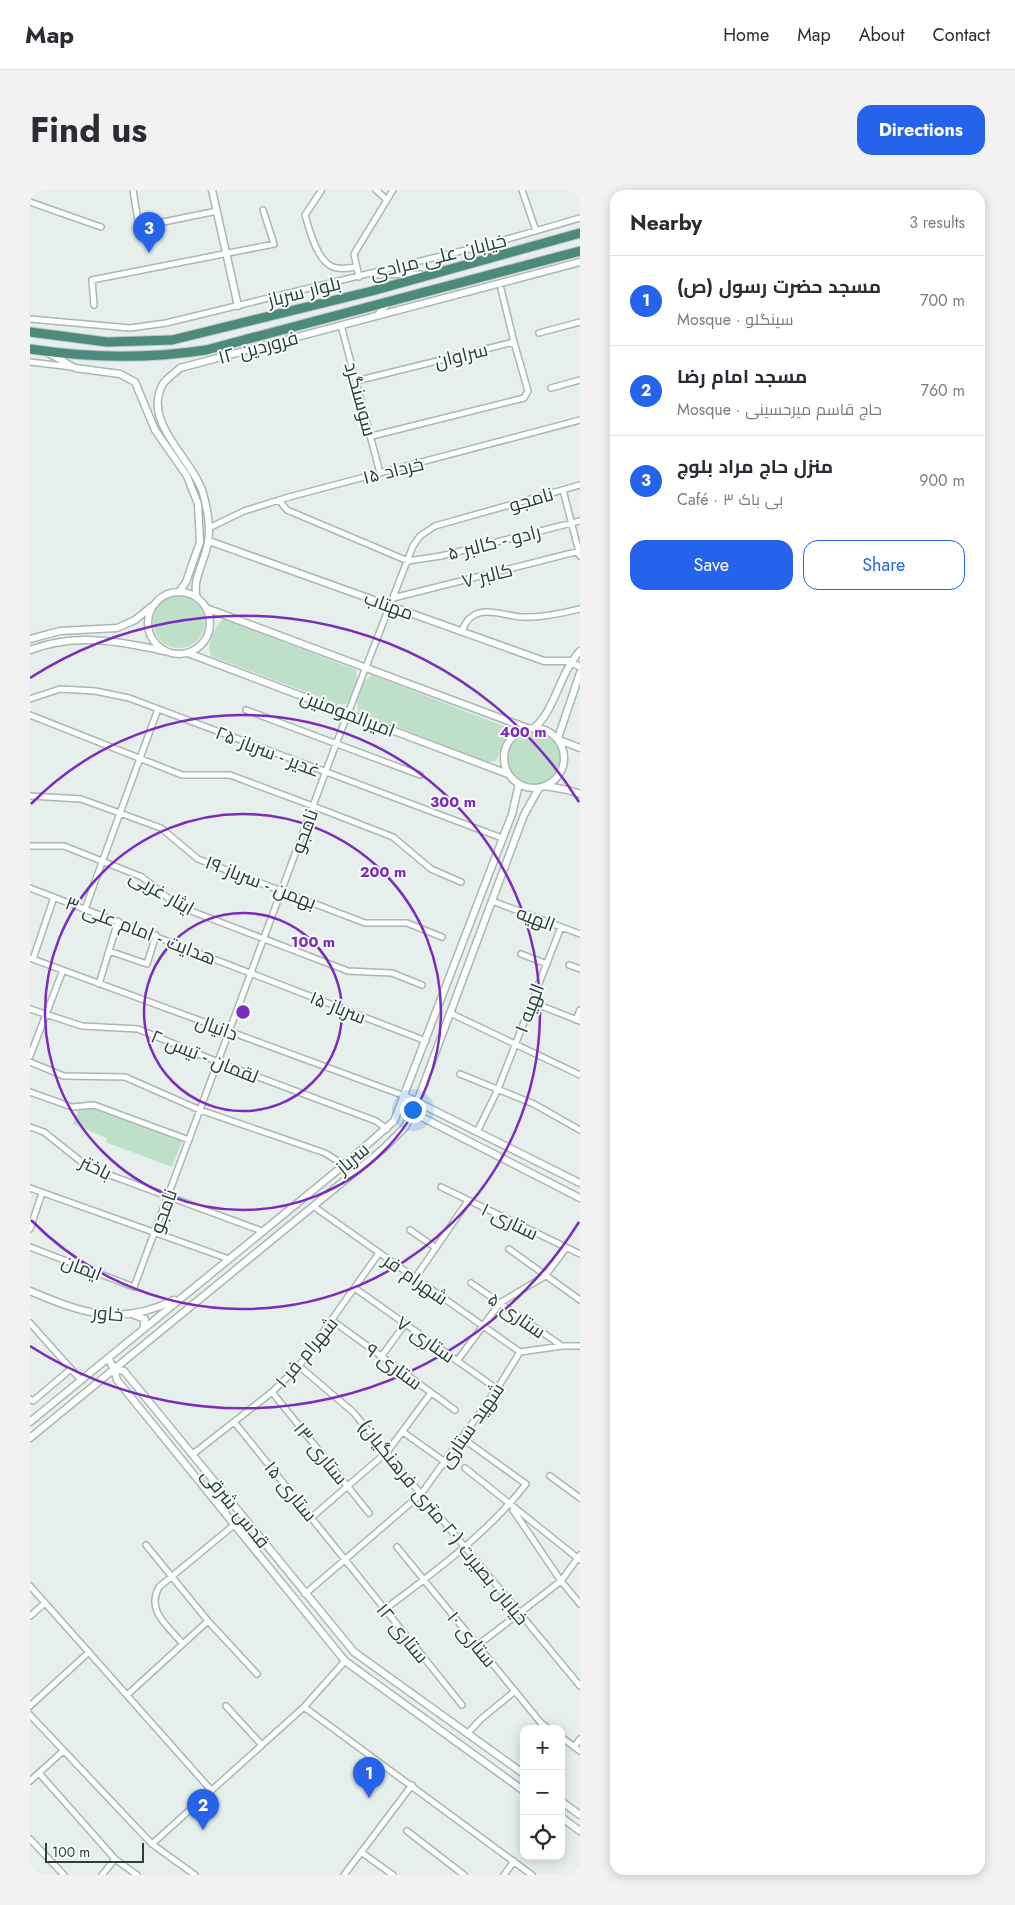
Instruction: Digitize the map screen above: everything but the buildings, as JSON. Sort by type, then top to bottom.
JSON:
[{"type":"highway","name":"بلوار سرباز","points":[[30,332],[107,342],[172,340],[459,268],[580,233]]},
{"type":"highway","name":"بلوار سرباز","points":[[30,350],[70,355],[131,357],[168,356],[206,350],[580,251]]},
{"type":"highway","points":[[474,263],[473,272],[479,278]]},
{"type":"highway","points":[[459,268],[465,272],[462,282]]},
{"type":"street","points":[[133,190],[140,227],[216,211]]},
{"type":"street","points":[[212,190],[238,306]]},
{"type":"street","points":[[376,190],[386,199]]},
{"type":"street","points":[[359,277],[354,254],[393,190]]},
{"type":"street","points":[[522,190],[536,231]]},
{"type":"street","points":[[321,191],[305,215],[313,242],[330,266],[340,269],[357,267]]},
{"type":"street","points":[[30,202],[101,228]]},
{"type":"street","points":[[94,305],[92,280],[274,244],[263,210]]},
{"type":"street","name":"خیابان علی مرادی","points":[[30,319],[130,328],[166,324],[368,275],[580,218]]},
{"type":"street","name":"۱۲ فروردین","points":[[197,598],[195,588],[209,541],[206,503],[200,482],[190,465],[169,438],[160,421],[159,399],[163,384],[180,368],[377,314],[580,262]]},
{"type":"street","points":[[368,275],[434,274]]},
{"type":"street","name":"سراوان","points":[[356,381],[514,342],[501,289]]},
{"type":"street","points":[[377,314],[392,300]]},
{"type":"street","points":[[539,333],[580,322]]},
{"type":"street","name":"سوسنگرد","points":[[341,325],[372,436],[380,473]]},
{"type":"street","points":[[372,436],[524,398],[528,391],[514,342]]},
{"type":"street","points":[[47,352],[75,368]]},
{"type":"street","points":[[30,362],[120,374],[135,382],[155,430],[192,485],[198,504],[200,542],[189,575],[179,592]]},
{"type":"street","points":[[551,388],[580,380]]},
{"type":"street","name":"۱۵ خرداد","points":[[209,528],[244,511],[278,500],[580,420]]},
{"type":"street","name":"نامجو","points":[[134,1287],[336,744],[393,598],[420,536],[435,526],[580,486]]},
{"type":"street","points":[[563,490],[580,553]]},
{"type":"street","points":[[278,500],[287,510],[408,561]]},
{"type":"street","name":"رادو - کالبر ۵","points":[[408,561],[441,556],[580,521]]},
{"type":"street","points":[[200,528],[209,528]]},
{"type":"street","name":"مهتاب","points":[[209,541],[544,661],[570,661]]},
{"type":"street","name":"کالبر ۷","points":[[393,598],[580,553]]},
{"type":"street","points":[[30,639],[68,630],[117,628],[135,620],[154,604],[170,594],[179,592],[197,598],[206,608],[210,617],[208,634],[200,646],[188,653],[169,652],[122,642],[86,639],[64,641],[30,650]]},
{"type":"street","points":[[154,604],[148,622],[150,632],[160,647],[169,652]]},
{"type":"street","points":[[206,608],[366,666],[527,728]]},
{"type":"street","points":[[462,631],[470,618],[482,613],[495,611],[521,617],[550,616],[580,609]]},
{"type":"street","points":[[535,727],[544,719],[570,661],[580,651]]},
{"type":"street","name":"امیرالمومنین","points":[[188,653],[508,774]]},
{"type":"street","points":[[570,661],[580,667]]},
{"type":"street","points":[[417,1102],[524,815],[542,787],[560,775],[564,767],[565,757],[558,739],[580,672]]},
{"type":"street","name":"غدیر - سرباز ۲۵","points":[[30,699],[60,689],[95,691],[129,698],[502,838]]},
{"type":"street","points":[[85,909],[158,709]]},
{"type":"street","points":[[246,710],[420,775]]},
{"type":"street","points":[[30,715],[182,775],[230,774],[313,806],[393,837],[431,869],[461,882]]},
{"type":"street","points":[[580,748],[558,739],[547,730],[535,727],[518,732],[506,747],[504,756],[508,774],[518,784],[568,790],[580,794]]},
{"type":"street","name":"سرباز","points":[[30,1422],[80,1379],[142,1332],[262,1231],[344,1166],[394,1121],[512,814],[518,784]]},
{"type":"street","name":"بهمن - سرباز ۱۹","points":[[30,796],[81,798],[161,828],[198,859],[365,923],[407,923],[442,937]]},
{"type":"street","name":"ایثار غربی","points":[[30,846],[64,846],[142,877],[178,906],[348,971],[392,973],[422,985]]},
{"type":"street","name":"هدایت - امام علی ۳","points":[[30,888],[252,972]]},
{"type":"street","points":[[480,896],[492,901]]},
{"type":"street","points":[[31,959],[54,897]]},
{"type":"street","name":"الهیه","points":[[492,901],[580,934]]},
{"type":"street","points":[[99,984],[118,921]]},
{"type":"street","name":"الهیه ۱","points":[[477,1132],[498,1089],[561,927]]},
{"type":"street","points":[[109,951],[147,964],[156,935]]},
{"type":"street","points":[[521,954],[546,964]]},
{"type":"street","name":"دانیال","points":[[31,959],[404,1096]]},
{"type":"street","points":[[569,965],[580,969]]},
{"type":"street","points":[[30,1056],[63,970]]},
{"type":"street","name":"سرباز ۱۵","points":[[252,972],[426,1041]]},
{"type":"street","points":[[531,1002],[578,1020],[580,1010]]},
{"type":"street","name":"لقمان - تیس ۲","points":[[30,1009],[82,1026],[138,1029],[218,1062],[376,1121],[387,1129]]},
{"type":"street","points":[[450,1013],[580,1075]]},
{"type":"street","points":[[30,1062],[64,1076],[125,1077],[200,1110],[325,1153],[344,1166]]},
{"type":"street","points":[[460,1074],[534,1104],[579,1128]]},
{"type":"street","points":[[30,1092],[72,1108],[94,1105],[189,1140]]},
{"type":"street","points":[[404,1096],[580,1183]]},
{"type":"street","name":"سرباز","points":[[30,1438],[394,1139],[405,1126],[417,1102]]},
{"type":"street","points":[[400,1106],[580,1198]]},
{"type":"street","name":"باختر","points":[[30,1127],[44,1132],[88,1167],[169,1195],[262,1231]]},
{"type":"street","points":[[561,1188],[566,1177]]},
{"type":"street","name":"ستاری ۱","points":[[441,1187],[580,1254]]},
{"type":"street","points":[[30,1188],[154,1234],[229,1259]]},
{"type":"street","points":[[30,1229],[42,1192]]},
{"type":"street","points":[[306,1196],[313,1206]]},
{"type":"street","points":[[416,1278],[468,1201]]},
{"type":"street","name":"شهرام فر","points":[[313,1206],[520,1352]]},
{"type":"street","points":[[410,1230],[436,1248]]},
{"type":"street","name":"ایمان","points":[[30,1247],[134,1287]]},
{"type":"street","points":[[457,1360],[500,1303],[544,1276],[566,1248]]},
{"type":"street","points":[[508,1249],[580,1300]]},
{"type":"street","name":"شهرام فر ۱","points":[[192,1454],[235,1423],[299,1366],[380,1253]]},
{"type":"street","name":"ستاری ۵","points":[[471,1283],[562,1346]]},
{"type":"street","name":"ستاری ۷","points":[[356,1289],[497,1389]]},
{"type":"street","name":"خاور","points":[[30,1291],[63,1305],[112,1316],[148,1312],[185,1295]]},
{"type":"street","points":[[133,1315],[145,1319],[142,1332]]},
{"type":"street","name":"ستاری ۹","points":[[333,1321],[455,1410]]},
{"type":"street","points":[[30,1323],[80,1379]]},
{"type":"street","points":[[381,1357],[405,1324]]},
{"type":"street","points":[[520,1352],[562,1346],[580,1346]]},
{"type":"street","name":"شهید ستاری","points":[[305,1594],[421,1494],[497,1389],[520,1352]]},
{"type":"street","points":[[108,1358],[117,1380],[345,1661],[520,1788]]},
{"type":"street","name":"خیابان بصیرت (۲۰ متری فرهنگیان)","points":[[299,1366],[353,1412],[580,1686]]},
{"type":"street","points":[[30,1399],[33,1401],[71,1369]]},
{"type":"street","name":"قدس شرقی","points":[[114,1369],[124,1371],[354,1652],[520,1771]]},
{"type":"street","name":"ستاری ۱۳","points":[[272,1392],[369,1513]]},
{"type":"street","points":[[312,1517],[387,1452],[431,1393]]},
{"type":"street","name":"ستاری ۱۵","points":[[235,1423],[345,1560]]},
{"type":"street","points":[[403,1432],[445,1462]]},
{"type":"street","points":[[384,1610],[466,1548],[510,1505],[526,1484],[462,1438]]},
{"type":"street","points":[[465,1468],[579,1557],[561,1581],[478,1645]]},
{"type":"street","points":[[550,1476],[580,1498]]},
{"type":"street","points":[[510,1505],[561,1581],[580,1604]]},
{"type":"street","points":[[182,1643],[156,1611],[153,1604],[160,1587],[234,1525]]},
{"type":"street","points":[[146,1545],[208,1621],[256,1674]]},
{"type":"street","name":"ستاری ۱۰","points":[[396,1547],[544,1725]]},
{"type":"street","name":"ستاری ۱۲","points":[[345,1560],[462,1705]]},
{"type":"street","points":[[276,1577],[286,1570]]},
{"type":"street","points":[[30,1586],[211,1790]]},
{"type":"street","points":[[30,1616],[45,1603]]},
{"type":"street","points":[[126,1695],[208,1621]]},
{"type":"street","points":[[30,1706],[89,1652]]},
{"type":"street","points":[[152,1844],[304,1707],[354,1652]]},
{"type":"street","points":[[468,1733],[515,1691]]},
{"type":"street","points":[[226,1706],[261,1744]]},
{"type":"street","points":[[304,1707],[532,1875]]},
{"type":"street","points":[[30,1715],[62,1752],[152,1844],[195,1875]]},
{"type":"street","points":[[574,1747],[580,1739]]},
{"type":"street","points":[[565,1740],[580,1751]]},
{"type":"street","points":[[30,1781],[62,1752]]},
{"type":"street","points":[[39,1773],[115,1859],[137,1875]]},
{"type":"street","points":[[344,1875],[412,1785]]},
{"type":"street","points":[[565,1804],[580,1815]]},
{"type":"street","points":[[565,1821],[580,1831]]},
{"type":"street","points":[[407,1831],[464,1875]]},
{"type":"street","points":[[30,1840],[64,1875]]},
{"type":"street","points":[[361,1852],[393,1875]]},
{"type":"street","points":[[102,1875],[115,1859]]},
{"type":"street","points":[[504,1875],[514,1861]]},
{"type":"green space","points":[[174,596],[184,596],[193,600],[201,608],[205,622],[201,636],[193,644],[184,648],[174,648],[165,644],[157,636],[153,627],[153,617],[157,608],[165,600]]},
{"type":"green space","points":[[224,619],[356,670],[356,683],[353,693],[346,704],[338,704],[211,656],[212,636],[217,625]]},
{"type":"green space","points":[[372,675],[506,727],[506,734],[496,761],[488,762],[359,712],[357,703],[360,692],[365,682]]},
{"type":"green space","points":[[535,731],[545,733],[554,739],[560,748],[562,758],[560,768],[554,777],[545,783],[535,785],[525,783],[516,777],[510,768],[508,758],[510,748],[516,739],[525,733]]},
{"type":"green space","points":[[81,1104],[182,1141],[172,1167],[106,1142],[107,1138],[73,1124]]},
{"type":"place","name":"منزل حاج مراد بلوچ","points":[[149,253]]},
{"type":"place","name":"مسجد حضرت رسول (ص)","points":[[369,1798]]},
{"type":"place","name":"مسجد امام رضا","points":[[203,1830]]}]
